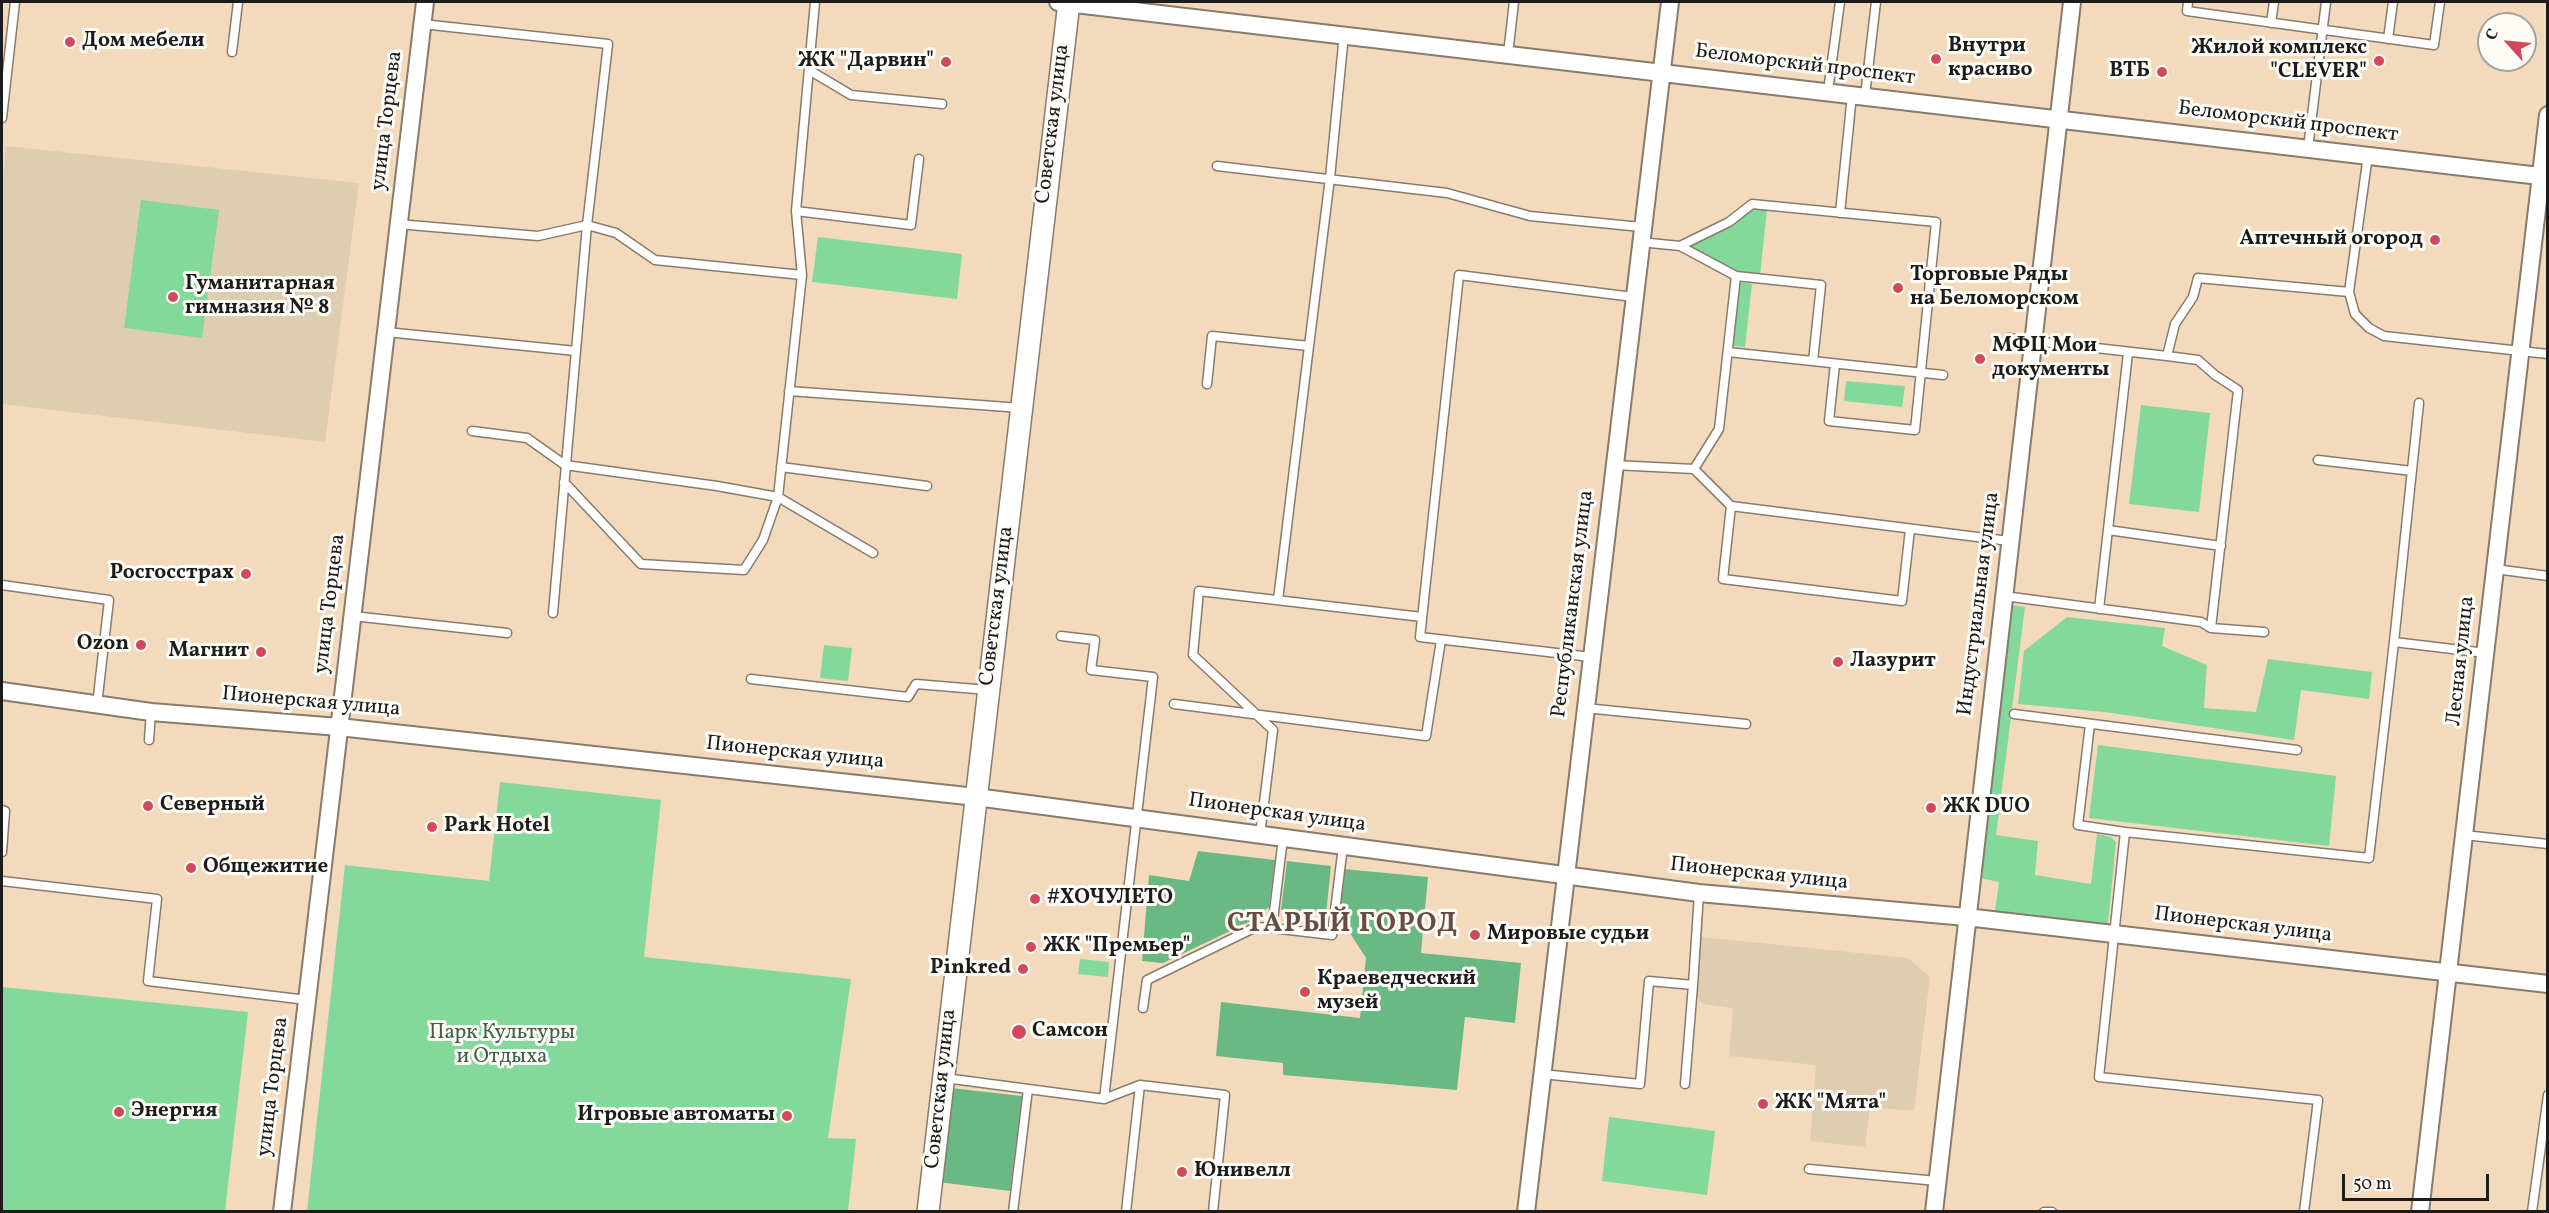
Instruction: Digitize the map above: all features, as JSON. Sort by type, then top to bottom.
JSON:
[{"type":"street","name":"улица Торцева","points":[[282,1212],[425,2]]},
{"type":"street","name":"Беломорский проспект","points":[[1065,2],[2544,176]]},
{"type":"street","name":"Советская улица","points":[[928,1212],[1021,408],[1065,2]]},
{"type":"street","name":"Республиканская улица","points":[[1526,1212],[1640,234],[1670,2]]},
{"type":"street","name":"Индустриальная улица","points":[[1934,1212],[2072,2]]},
{"type":"street","name":"Лесная улица","points":[[2420,1212],[2520,351],[2544,176],[2547,116]]},
{"type":"street","name":"Пионерская улица","points":[[2,691],[151,712],[339,727],[975,797],[1699,893],[1966,917],[2547,984]]},
{"type":"lane","points":[[2,118],[15,2]]},
{"type":"lane","points":[[232,52],[238,2]]},
{"type":"lane","points":[[564,482],[640,564],[744,570],[763,540],[778,497],[802,275],[795,211],[815,2]]},
{"type":"lane","points":[[1508,54],[1514,2]]},
{"type":"lane","points":[[1828,91],[1840,2]]},
{"type":"lane","points":[[1840,213],[1858,95],[1876,2]]},
{"type":"lane","points":[[2188,2],[2187,11],[2434,45],[2440,2]]},
{"type":"lane","points":[[2271,24],[2274,2]]},
{"type":"lane","points":[[2308,148],[2326,2]]},
{"type":"lane","points":[[2388,39],[2393,2]]},
{"type":"lane","points":[[422,24],[608,44],[588,225],[553,612]]},
{"type":"lane","points":[[1278,600],[1330,178],[1344,34]]},
{"type":"lane","points":[[809,70],[851,95],[942,104]]},
{"type":"lane","points":[[2368,155],[2349,292],[2355,314],[2369,328],[2384,336],[2547,354]]},
{"type":"lane","points":[[795,211],[911,225],[919,159]]},
{"type":"lane","points":[[1217,166],[1447,193],[1530,216],[1640,234],[1680,246],[1736,276],[1821,285],[1813,361]]},
{"type":"lane","points":[[1680,246],[1729,222],[1752,204],[1936,222],[1915,430],[1829,421],[1835,364]]},
{"type":"lane","points":[[398,224],[538,236],[588,225],[615,233],[655,260],[802,275]]},
{"type":"lane","points":[[1591,657],[1420,637],[1459,275],[1633,297]]},
{"type":"lane","points":[[1694,469],[1719,429],[1736,276]]},
{"type":"lane","points":[[2168,356],[2175,324],[2193,297],[2198,278],[2349,292]]},
{"type":"lane","points":[[386,332],[576,351]]},
{"type":"lane","points":[[1207,384],[1212,336],[1309,346]]},
{"type":"lane","points":[[2008,338],[2198,360],[2238,390],[2211,628]]},
{"type":"lane","points":[[1728,352],[1944,375]]},
{"type":"lane","points":[[2099,609],[2128,352]]},
{"type":"lane","points":[[789,391],[1021,408]]},
{"type":"lane","points":[[2090,724],[2078,825],[2369,858],[2419,404]]},
{"type":"lane","points":[[472,431],[527,438],[565,465],[717,486],[778,497],[873,553]]},
{"type":"lane","points":[[2318,460],[2412,471]]},
{"type":"lane","points":[[1613,465],[1694,469],[1731,506],[2009,541]]},
{"type":"lane","points":[[781,467],[927,486]]},
{"type":"lane","points":[[1731,506],[1724,579],[1902,601],[1910,529]]},
{"type":"lane","points":[[2108,530],[2221,546]]},
{"type":"lane","points":[[2495,569],[2547,576]]},
{"type":"lane","points":[[2,585],[109,600],[97,705]]},
{"type":"lane","points":[[1273,730],[1193,655],[1199,591],[1422,617]]},
{"type":"lane","points":[[2003,596],[2201,622],[2211,628],[2264,632]]},
{"type":"lane","points":[[353,615],[507,633]]},
{"type":"lane","points":[[1061,636],[1095,640],[1091,670],[1153,677],[1104,1099]]},
{"type":"lane","points":[[1174,704],[1426,736],[1441,640]]},
{"type":"lane","points":[[2394,642],[2486,653]]},
{"type":"lane","points":[[751,679],[908,697],[916,684],[988,690]]},
{"type":"lane","points":[[1585,708],[1746,724]]},
{"type":"lane","points":[[149,740],[151,712]]},
{"type":"lane","points":[[2014,714],[2297,750]]},
{"type":"lane","points":[[1260,835],[1273,730],[1279,718]]},
{"type":"lane","points":[[2,810],[5,811],[2,852]]},
{"type":"lane","points":[[2125,832],[2099,1077],[2318,1100],[2304,1212]]},
{"type":"lane","points":[[2464,835],[2547,844]]},
{"type":"lane","points":[[1272,928],[1283,838]]},
{"type":"lane","points":[[1143,1008],[1147,980],[1256,927],[1332,935],[1343,846]]},
{"type":"lane","points":[[2,881],[158,899],[148,981],[307,1000]]},
{"type":"lane","points":[[1685,1084],[1699,893]]},
{"type":"lane","points":[[1542,1074],[1640,1084],[1649,981],[1693,985]]},
{"type":"lane","points":[[942,1078],[1104,1099],[1140,1085],[1226,1095],[1213,1212]]},
{"type":"lane","points":[[1126,1212],[1140,1085]]},
{"type":"lane","points":[[1013,1212],[1028,1089]]},
{"type":"lane","points":[[2532,1212],[2547,1095]]},
{"type":"lane","points":[[1809,1169],[1937,1181]]},
{"type":"lane","points":[[2044,1212],[2052,1212]]},
{"type":"shaded area","name":"Гуманитарная гимназия № 8","points":[[6,146],[359,183],[325,442],[2,404],[2,190]]},
{"type":"shaded area","points":[[1701,937],[1908,958],[1930,977],[1914,1111],[1870,1107],[1865,1147],[1810,1141],[1816,1065],[1729,1056],[1733,1008],[1703,1004],[1695,995]]},
{"type":"green space","points":[[141,200],[219,210],[202,338],[124,328]]},
{"type":"green space","points":[[1767,209],[1760,276],[1736,273],[1686,246],[1732,225],[1751,210]]},
{"type":"green space","points":[[818,237],[962,254],[957,299],[812,282]]},
{"type":"green space","points":[[1739,282],[1752,284],[1745,347],[1733,346]]},
{"type":"green space","points":[[1846,381],[1905,386],[1902,407],[1844,401]]},
{"type":"green space","points":[[2141,405],[2210,413],[2199,512],[2129,504]]},
{"type":"green space","points":[[2012,605],[2025,607],[1996,835],[2038,841],[2035,875],[2091,884],[2097,834],[2111,837],[2116,842],[2108,924],[1995,911],[1999,882],[1980,878]]},
{"type":"green space","points":[[2067,617],[2165,628],[2162,646],[2207,665],[2204,708],[2256,712],[2268,659],[2372,672],[2369,699],[2301,690],[2294,740],[2105,712],[2018,704],[2024,651]]},
{"type":"green space","points":[[824,645],[852,648],[848,681],[820,678]]},
{"type":"green space","points":[[2098,745],[2336,776],[2329,846],[2089,818]]},
{"type":"green space","name":"Парк Культуры и Отдыха","points":[[500,782],[661,800],[644,957],[851,979],[828,1138],[856,1139],[848,1211],[307,1211],[345,865],[489,881]]},
{"type":"green space","points":[[1198,851],[1275,860],[1269,907],[1251,921],[1163,963],[1142,961],[1149,875],[1189,881]]},
{"type":"green space","points":[[1287,861],[1331,866],[1326,915],[1281,910]]},
{"type":"green space","points":[[1344,869],[1428,877],[1421,953],[1521,963],[1515,1023],[1465,1017],[1457,1090],[1283,1075],[1283,1063],[1216,1056],[1221,1002],[1360,1018],[1366,958],[1339,916]]},
{"type":"green space","points":[[1080,959],[1109,962],[1108,977],[1078,974]]},
{"type":"green space","name":"Энергия","points":[[2,987],[248,1012],[225,1211],[2,1211]]},
{"type":"green space","points":[[951,1088],[1022,1096],[1010,1191],[938,1182]]},
{"type":"green space","points":[[1609,1117],[1715,1131],[1707,1195],[1602,1181]]},
{"type":"place","name":"Дом мебели","points":[[70,42]]},
{"type":"place","name":"Внутри красиво","points":[[1936,59]]},
{"type":"place","name":"Жилой комплекс \"СLEVER\"","points":[[2379,61]]},
{"type":"place","name":"ЖК \"Дарвин\"","points":[[946,62]]},
{"type":"place","name":"ВТБ","points":[[2162,72]]},
{"type":"place","name":"Аптечный огород","points":[[2435,240]]},
{"type":"place","name":"Торговые Ряды на Беломорском","points":[[1898,288]]},
{"type":"place","name":"Гуманитарная гимназия № 8","points":[[173,297]]},
{"type":"place","name":"МФЦ Мои документы","points":[[1980,359]]},
{"type":"place","name":"Росгосстрах","points":[[246,574]]},
{"type":"place","name":"Ozon","points":[[141,645]]},
{"type":"place","name":"Магнит","points":[[261,652]]},
{"type":"place","name":"Лазурит","points":[[1838,662]]},
{"type":"place","name":"Северный","points":[[148,806]]},
{"type":"place","name":"ЖК DUO","points":[[1931,808]]},
{"type":"place","name":"Park Hotel","points":[[432,827]]},
{"type":"place","name":"Общежитие","points":[[191,868]]},
{"type":"place","name":"#ХОЧУЛЕТО","points":[[1035,899]]},
{"type":"place","name":"Мировые судьи","points":[[1475,935]]},
{"type":"place","name":"ЖК \"Премьер\"","points":[[1031,947]]},
{"type":"place","name":"Pinkred","points":[[1023,969]]},
{"type":"place","name":"Краеведческий музей","points":[[1305,992]]},
{"type":"place","name":"Самсон","points":[[1019,1032]]},
{"type":"place","name":"ЖК \"Мята\"","points":[[1763,1104]]},
{"type":"place","name":"Энергия","points":[[119,1112]]},
{"type":"place","name":"Игровые автоматы","points":[[787,1116]]},
{"type":"place","name":"Юнивелл","points":[[1182,1172]]},
{"type":"district","name":"СТАРЫЙ ГОРОД","points":[[1343,926]]}]
